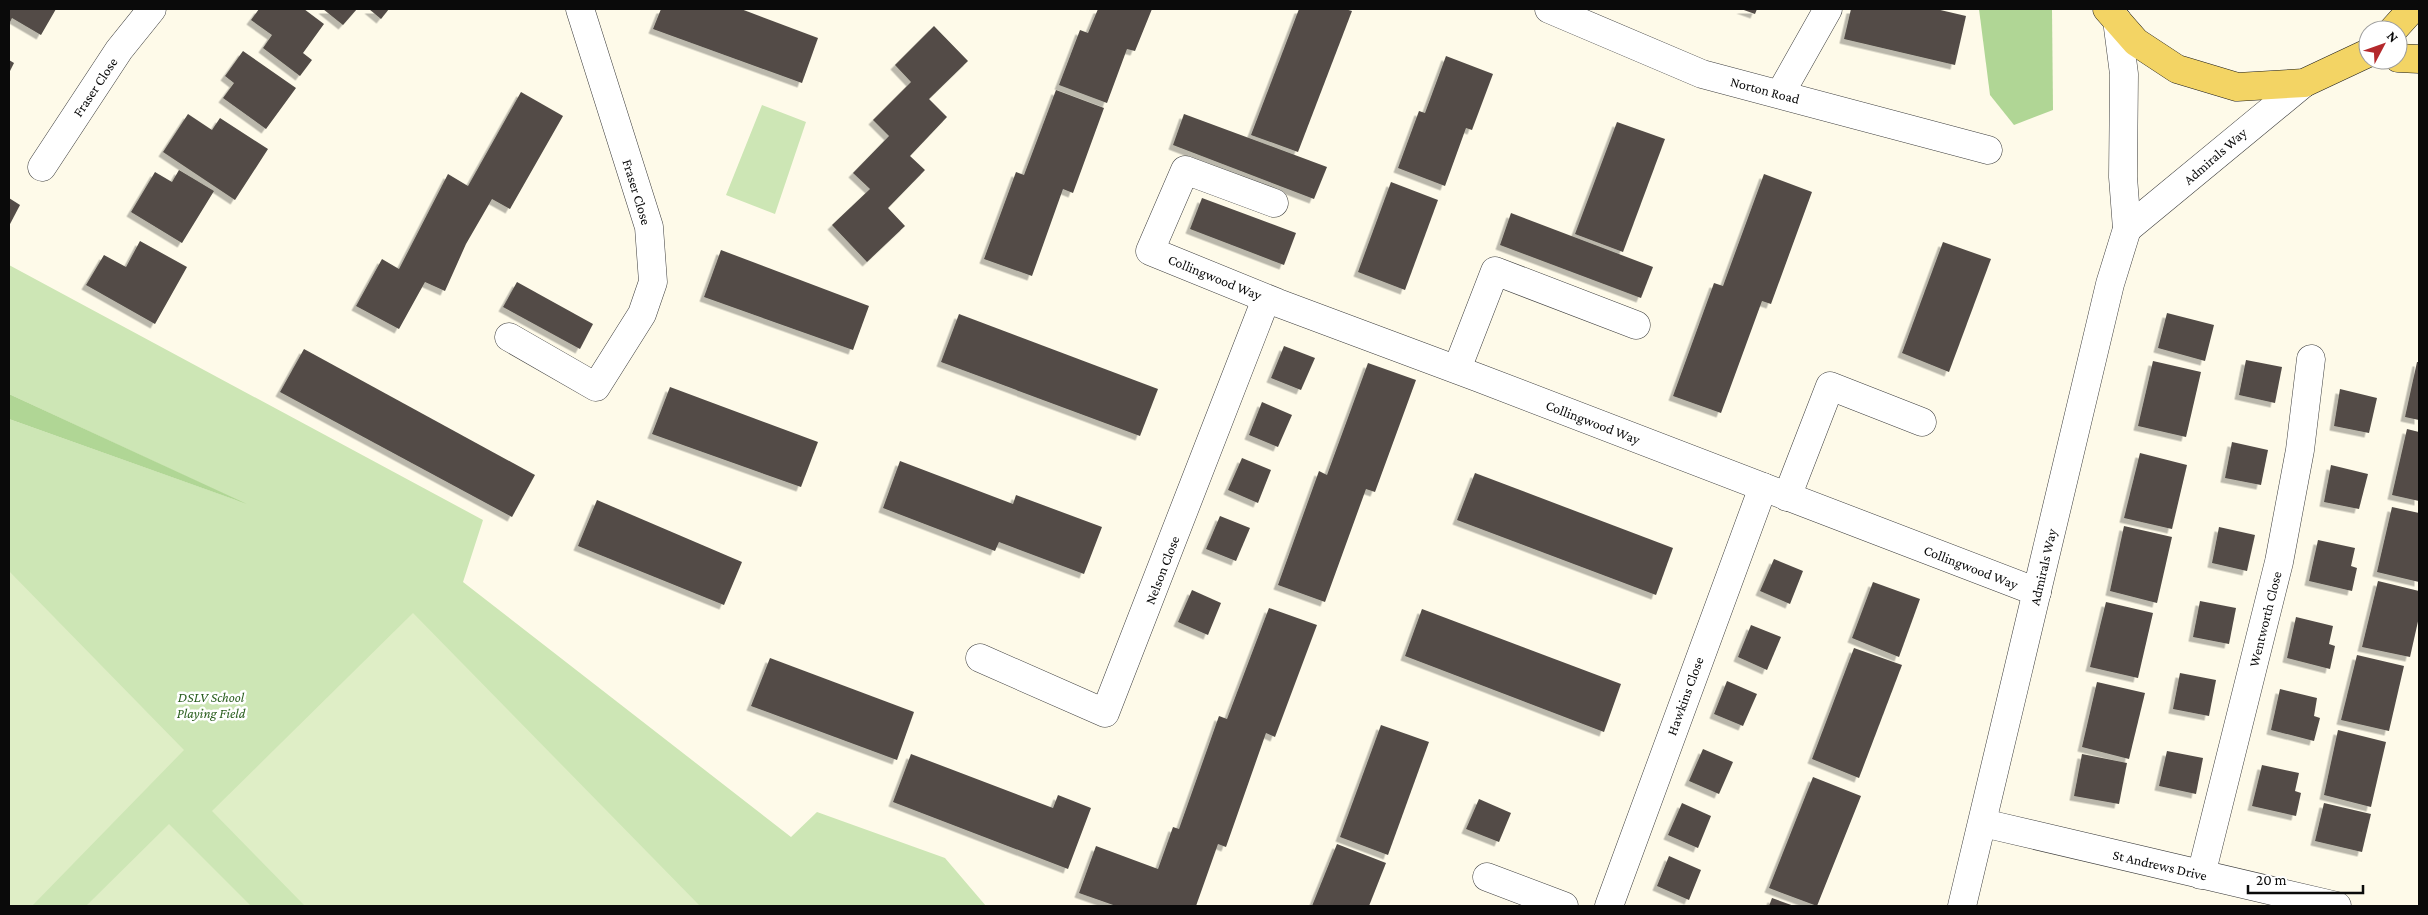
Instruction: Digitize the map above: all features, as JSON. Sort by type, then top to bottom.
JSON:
[{"type":"main road","points":[[2402,20],[2412,9]]},
{"type":"main road","points":[[2112,14],[2136,42],[2177,70],[2236,87],[2304,83],[2358,59]]},
{"type":"street","name":"Fraser Close","points":[[42,168],[119,50],[152,9]]},
{"type":"street","name":"Fraser Close","points":[[509,337],[596,387],[642,314],[653,282],[649,227],[580,9]]},
{"type":"street","name":"Norton Road","points":[[1549,9],[1702,74],[1988,150]]},
{"type":"street","points":[[1780,94],[1828,9]]},
{"type":"street","name":"Admirals Way","points":[[1962,906],[2110,284],[2127,229],[2123,178],[2124,74],[2112,14]]},
{"type":"street","name":"Admirals Way","points":[[2127,229],[2304,83]]},
{"type":"street","name":"Collingwood Way","points":[[1274,204],[1185,170],[1150,251],[1266,299],[1457,369],[2037,592]]},
{"type":"street","points":[[1457,369],[1495,270],[1636,325]]},
{"type":"street","name":"Nelson Close","points":[[980,658],[1105,713],[1266,299]]},
{"type":"street","name":"Wentworth Close","points":[[2201,875],[2279,562],[2300,450],[2311,359]]},
{"type":"street","name":"Hawkins Close","points":[[1609,906],[1775,492],[1830,386],[1922,422]]},
{"type":"street","name":"St Andrews Drive","points":[[1983,823],[2201,875],[2257,897],[2337,906]]},
{"type":"street","points":[[1487,877],[1564,906]]},
{"type":"green space","points":[[1979,9],[2052,9],[2053,110],[2014,125],[1990,95]]},
{"type":"green space","points":[[762,105],[806,122],[775,214],[726,195]]},
{"type":"green space","name":"DSLV School Playing Field","points":[[9,265],[483,520],[463,582],[791,837],[817,812],[945,858],[986,906],[9,906],[9,419],[239,501],[9,394]]},
{"type":"green space","points":[[9,394],[247,504],[9,419]]},
{"type":"green space","points":[[9,571],[184,750],[32,906],[9,906]]},
{"type":"green space","points":[[413,613],[700,906],[305,906],[212,811]]},
{"type":"green space","points":[[169,824],[251,906],[86,906]]},
{"type":"building","points":[[9,9],[56,9],[41,35],[12,18],[9,24]]},
{"type":"building","points":[[259,9],[304,9],[324,24],[303,53],[312,60],[300,76],[263,48],[272,35],[251,20]]},
{"type":"building","points":[[323,9],[357,9],[343,25]]},
{"type":"building","points":[[369,9],[389,9],[381,19]]},
{"type":"building","points":[[661,9],[741,9],[818,38],[802,83],[653,29]]},
{"type":"building","points":[[1098,9],[1152,9],[1135,51],[1127,49],[1107,103],[1059,85],[1080,30],[1088,33]]},
{"type":"building","points":[[1299,9],[1345,9],[1352,11],[1298,152],[1251,135]]},
{"type":"building","points":[[1741,9],[1757,9],[1755,14]]},
{"type":"building","points":[[1851,9],[1936,9],[1966,16],[1955,65],[1844,39]]},
{"type":"building","points":[[934,26],[968,61],[929,99],[947,117],[910,156],[925,170],[888,208],[905,226],[867,262],[832,225],[870,189],[853,173],[889,136],[873,120],[911,82],[895,65]]},
{"type":"building","points":[[243,51],[296,88],[266,129],[223,98],[234,83],[225,76]]},
{"type":"building","points":[[1446,56],[1493,74],[1472,130],[1466,128],[1445,186],[1398,168],[1419,111],[1425,113]]},
{"type":"building","points":[[9,60],[14,63],[9,73]]},
{"type":"building","points":[[1056,90],[1104,108],[1073,193],[1063,189],[1032,276],[984,259],[1016,172],[1024,175]]},
{"type":"building","points":[[521,92],[563,116],[510,209],[492,199],[466,244],[445,291],[425,282],[399,329],[356,306],[382,259],[399,269],[448,174],[468,186]]},
{"type":"building","points":[[188,114],[212,130],[220,118],[268,149],[235,200],[163,152]]},
{"type":"building","points":[[1184,114],[1327,167],[1314,199],[1173,145]]},
{"type":"building","points":[[1617,122],[1665,139],[1623,252],[1575,234]]},
{"type":"building","points":[[179,170],[214,191],[182,243],[131,212],[155,172],[172,182]]},
{"type":"building","points":[[1764,174],[1812,192],[1771,304],[1762,301],[1721,413],[1673,396],[1714,283],[1723,286]]},
{"type":"building","points":[[1391,182],[1438,200],[1405,290],[1358,272]]},
{"type":"building","points":[[9,198],[20,205],[9,226]]},
{"type":"building","points":[[1202,198],[1296,233],[1284,265],[1190,229]]},
{"type":"building","points":[[1511,213],[1653,267],[1641,298],[1500,245]]},
{"type":"building","points":[[140,241],[187,267],[155,324],[86,285],[104,255],[126,267]]},
{"type":"building","points":[[1943,242],[1991,259],[1949,372],[1902,353]]},
{"type":"building","points":[[721,250],[869,306],[853,350],[704,297]]},
{"type":"building","points":[[517,282],[593,324],[580,349],[503,307]]},
{"type":"building","points":[[2167,313],[2214,325],[2205,361],[2158,348]]},
{"type":"building","points":[[959,314],[1158,389],[1140,436],[941,362]]},
{"type":"building","points":[[1284,346],[1315,358],[1301,390],[1271,378]]},
{"type":"building","points":[[304,349],[535,475],[512,517],[280,392]]},
{"type":"building","points":[[2246,360],[2282,367],[2275,403],[2239,395]]},
{"type":"building","points":[[2153,361],[2201,372],[2186,437],[2138,426]]},
{"type":"building","points":[[2417,362],[2419,362],[2419,420],[2405,417]]},
{"type":"building","points":[[1368,363],[1416,380],[1375,492],[1366,489],[1325,602],[1278,585],[1319,471],[1327,475]]},
{"type":"building","points":[[670,387],[818,442],[801,487],[652,434]]},
{"type":"building","points":[[2340,389],[2377,398],[2369,433],[2334,426]]},
{"type":"building","points":[[1262,402],[1292,415],[1278,447],[1249,435]]},
{"type":"building","points":[[2407,429],[2419,432],[2419,501],[2392,495]]},
{"type":"building","points":[[2232,442],[2268,450],[2261,485],[2225,478]]},
{"type":"building","points":[[2140,453],[2187,465],[2172,529],[2124,518]]},
{"type":"building","points":[[1242,458],[1271,470],[1258,503],[1228,490]]},
{"type":"building","points":[[900,461],[1013,504],[1016,495],[1102,527],[1084,574],[999,542],[995,551],[883,508]]},
{"type":"building","points":[[2331,465],[2368,474],[2359,509],[2324,502]]},
{"type":"building","points":[[1475,473],[1673,548],[1656,595],[1457,520]]},
{"type":"building","points":[[597,500],[742,562],[724,605],[578,546]]},
{"type":"building","points":[[2392,507],[2419,513],[2419,582],[2377,572]]},
{"type":"building","points":[[1220,516],[1250,528],[1236,561],[1206,549]]},
{"type":"building","points":[[2124,526],[2172,537],[2157,603],[2110,591]]},
{"type":"building","points":[[2219,527],[2255,535],[2247,571],[2212,563]]},
{"type":"building","points":[[2318,540],[2355,548],[2351,566],[2357,568],[2352,591],[2309,581]]},
{"type":"building","points":[[1774,559],[1803,571],[1790,604],[1760,591]]},
{"type":"building","points":[[2378,581],[2419,591],[2419,617],[2410,657],[2362,647]]},
{"type":"building","points":[[1873,582],[1920,599],[1899,657],[1852,638]]},
{"type":"building","points":[[1192,590],[1221,603],[1208,635],[1178,622]]},
{"type":"building","points":[[2200,601],[2236,608],[2229,644],[2193,637]]},
{"type":"building","points":[[2106,602],[2153,613],[2138,678],[2090,667]]},
{"type":"building","points":[[1269,608],[1317,625],[1275,737],[1266,733],[1226,847],[1218,844],[1196,906],[1116,906],[1079,893],[1096,846],[1158,869],[1173,827],[1179,829],[1219,716],[1227,719]]},
{"type":"building","points":[[1422,609],[1621,684],[1604,732],[1405,656]]},
{"type":"building","points":[[2296,617],[2333,626],[2329,644],[2335,646],[2330,669],[2287,658]]},
{"type":"building","points":[[1751,625],[1781,637],[1767,670],[1738,657]]},
{"type":"building","points":[[1854,648],[1902,665],[1859,778],[1812,759]]},
{"type":"building","points":[[2357,655],[2404,666],[2389,731],[2341,720]]},
{"type":"building","points":[[770,658],[914,712],[897,760],[751,706]]},
{"type":"building","points":[[2180,673],[2216,680],[2209,716],[2173,709]]},
{"type":"building","points":[[1727,681],[1757,694],[1743,726],[1714,714]]},
{"type":"building","points":[[2097,682],[2145,693],[2129,759],[2082,747]]},
{"type":"building","points":[[2280,689],[2317,698],[2314,716],[2320,718],[2314,741],[2271,730]]},
{"type":"building","points":[[1381,725],[1429,742],[1388,855],[1340,837]]},
{"type":"building","points":[[2338,730],[2386,742],[2371,807],[2324,795]]},
{"type":"building","points":[[1703,749],[1733,762],[1719,794],[1689,781]]},
{"type":"building","points":[[2167,751],[2203,758],[2196,794],[2159,786]]},
{"type":"building","points":[[911,754],[1053,808],[1058,795],[1091,808],[1068,869],[893,802]]},
{"type":"building","points":[[2082,754],[2127,763],[2119,804],[2074,796]]},
{"type":"building","points":[[2262,765],[2299,773],[2295,791],[2301,793],[2296,816],[2252,806]]},
{"type":"building","points":[[1813,777],[1861,796],[1817,906],[1769,888]]},
{"type":"building","points":[[1479,799],[1511,813],[1499,842],[1466,829]]},
{"type":"building","points":[[1682,803],[1711,816],[1698,848],[1668,835]]},
{"type":"building","points":[[2324,803],[2371,814],[2362,852],[2315,841]]},
{"type":"building","points":[[1337,844],[1386,863],[1369,906],[1312,906]]},
{"type":"building","points":[[1669,856],[1701,870],[1689,900],[1657,886]]},
{"type":"building","points":[[1772,898],[1794,906],[1769,906]]}]
